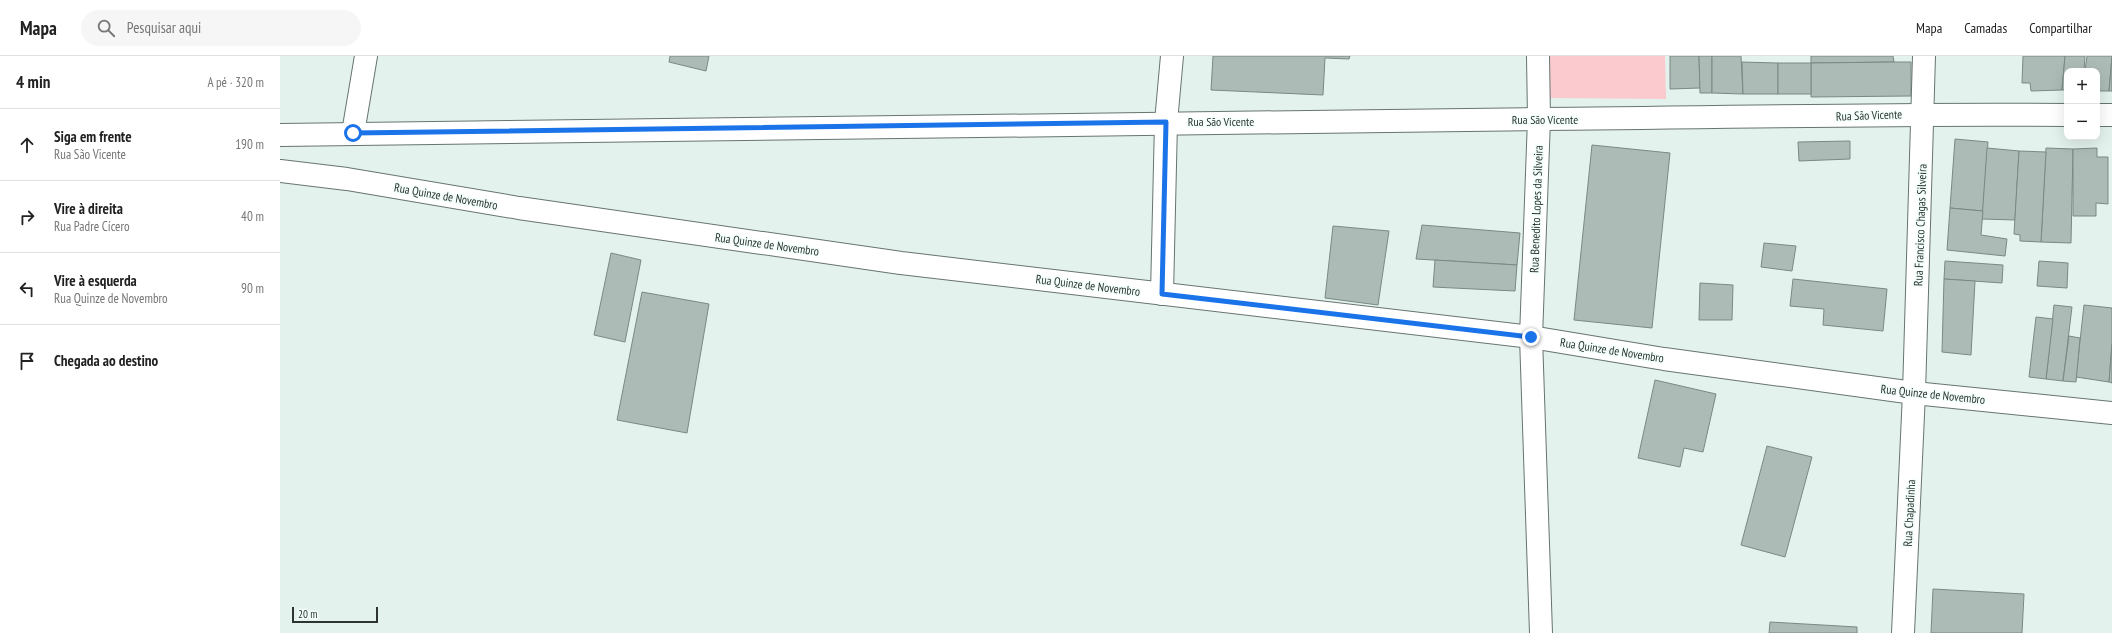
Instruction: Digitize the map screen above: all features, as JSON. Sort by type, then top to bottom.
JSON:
[{"type":"street","points":[[353,133],[366,56]]},
{"type":"street","points":[[1162,294],[1166,122],[1172,56]]},
{"type":"street","name":"Rua Benedito Lopes da Silveira","points":[[1538,56],[1539,119],[1531,337],[1541,633]]},
{"type":"street","name":"Rua Francisco Chagas Silveira","points":[[1914,393],[1924,56]]},
{"type":"street","name":"Rua São Vicente","points":[[280,135],[1166,122],[1794,117],[1923,113],[2064,115]]},
{"type":"street","points":[[2100,115],[2112,115]]},
{"type":"street","name":"Rua Quinze de Novembro","points":[[280,171],[347,179],[526,209],[901,263],[1531,337],[1664,359],[1914,393],[2112,413]]},
{"type":"street","name":"Rua Chapadinha","points":[[1903,633],[1914,393]]},
{"type":"shaded area","points":[[1550,56],[1665,56],[1666,99],[1550,98]]},
{"type":"building","points":[[670,56],[709,56],[706,71],[669,62]]},
{"type":"building","points":[[1213,56],[1350,56],[1349,59],[1325,58],[1323,95],[1211,90]]},
{"type":"building","points":[[1670,56],[1699,56],[1700,88],[1670,89]]},
{"type":"building","points":[[1699,56],[1712,56],[1712,93],[1700,93]]},
{"type":"building","points":[[1712,56],[1741,56],[1743,94],[1712,93]]},
{"type":"building","points":[[1811,56],[1893,56],[1894,62],[1811,63]]},
{"type":"building","points":[[2023,56],[2065,56],[2062,90],[2031,91],[2030,83],[2022,83]]},
{"type":"building","points":[[2065,56],[2085,56],[2084,68],[2064,68],[2064,90],[2062,90]]},
{"type":"building","points":[[2087,56],[2112,56],[2109,91],[2100,91],[2100,68],[2085,68]]},
{"type":"building","points":[[2112,57],[2112,91],[2109,91]]},
{"type":"building","points":[[1742,62],[1778,63],[1778,94],[1743,94]]},
{"type":"building","points":[[1911,62],[1911,96],[1811,97],[1811,63]]},
{"type":"building","points":[[1778,63],[1811,63],[1811,94],[1778,94]]},
{"type":"building","points":[[1955,139],[1988,142],[1983,211],[1950,208]]},
{"type":"building","points":[[1850,141],[1850,159],[1799,161],[1798,142]]},
{"type":"building","points":[[1592,145],[1670,153],[1652,328],[1574,320]]},
{"type":"building","points":[[1987,148],[2019,151],[2015,220],[1982,219]]},
{"type":"building","points":[[2046,148],[2073,149],[2071,243],[2041,242]]},
{"type":"building","points":[[2097,148],[2097,157],[2108,157],[2108,204],[2096,203],[2096,216],[2073,216],[2073,149]]},
{"type":"building","points":[[2019,151],[2046,152],[2041,242],[2020,241],[2020,235],[2014,234]]},
{"type":"building","points":[[1950,208],[1983,211],[1981,235],[2007,239],[2005,256],[1947,250]]},
{"type":"building","points":[[1422,225],[1520,233],[1517,265],[1416,259]]},
{"type":"building","points":[[1333,226],[1389,231],[1378,305],[1325,298]]},
{"type":"building","points":[[1764,243],[1796,246],[1792,271],[1761,267]]},
{"type":"building","points":[[611,253],[641,260],[625,342],[594,335]]},
{"type":"building","points":[[1435,260],[1517,265],[1515,291],[1433,287]]},
{"type":"building","points":[[1945,261],[2003,265],[2002,283],[1944,279]]},
{"type":"building","points":[[2039,261],[2068,263],[2067,288],[2037,286]]},
{"type":"building","points":[[1793,279],[1887,289],[1883,331],[1823,325],[1824,309],[1790,306]]},
{"type":"building","points":[[1944,279],[1975,281],[1971,355],[1942,352]]},
{"type":"building","points":[[1700,283],[1733,285],[1732,320],[1699,320]]},
{"type":"building","points":[[642,292],[709,304],[687,433],[617,420]]},
{"type":"building","points":[[2054,305],[2072,307],[2063,381],[2046,379]]},
{"type":"building","points":[[2084,305],[2112,308],[2112,344],[2109,382],[2076,377]]},
{"type":"building","points":[[2036,317],[2053,319],[2046,379],[2029,377]]},
{"type":"building","points":[[2069,336],[2080,338],[2076,382],[2063,381]]},
{"type":"building","points":[[2112,344],[2112,383],[2109,382]]},
{"type":"building","points":[[1655,380],[1716,394],[1703,452],[1684,448],[1680,467],[1638,458]]},
{"type":"building","points":[[1767,446],[1812,457],[1785,557],[1741,545]]},
{"type":"building","points":[[1933,589],[2024,594],[2022,633],[1931,633]]},
{"type":"building","points":[[1770,622],[1857,627],[1857,633],[1769,633]]},
{"type":"route","points":[[353,133],[1166,122],[1162,294],[1531,337]]}]
